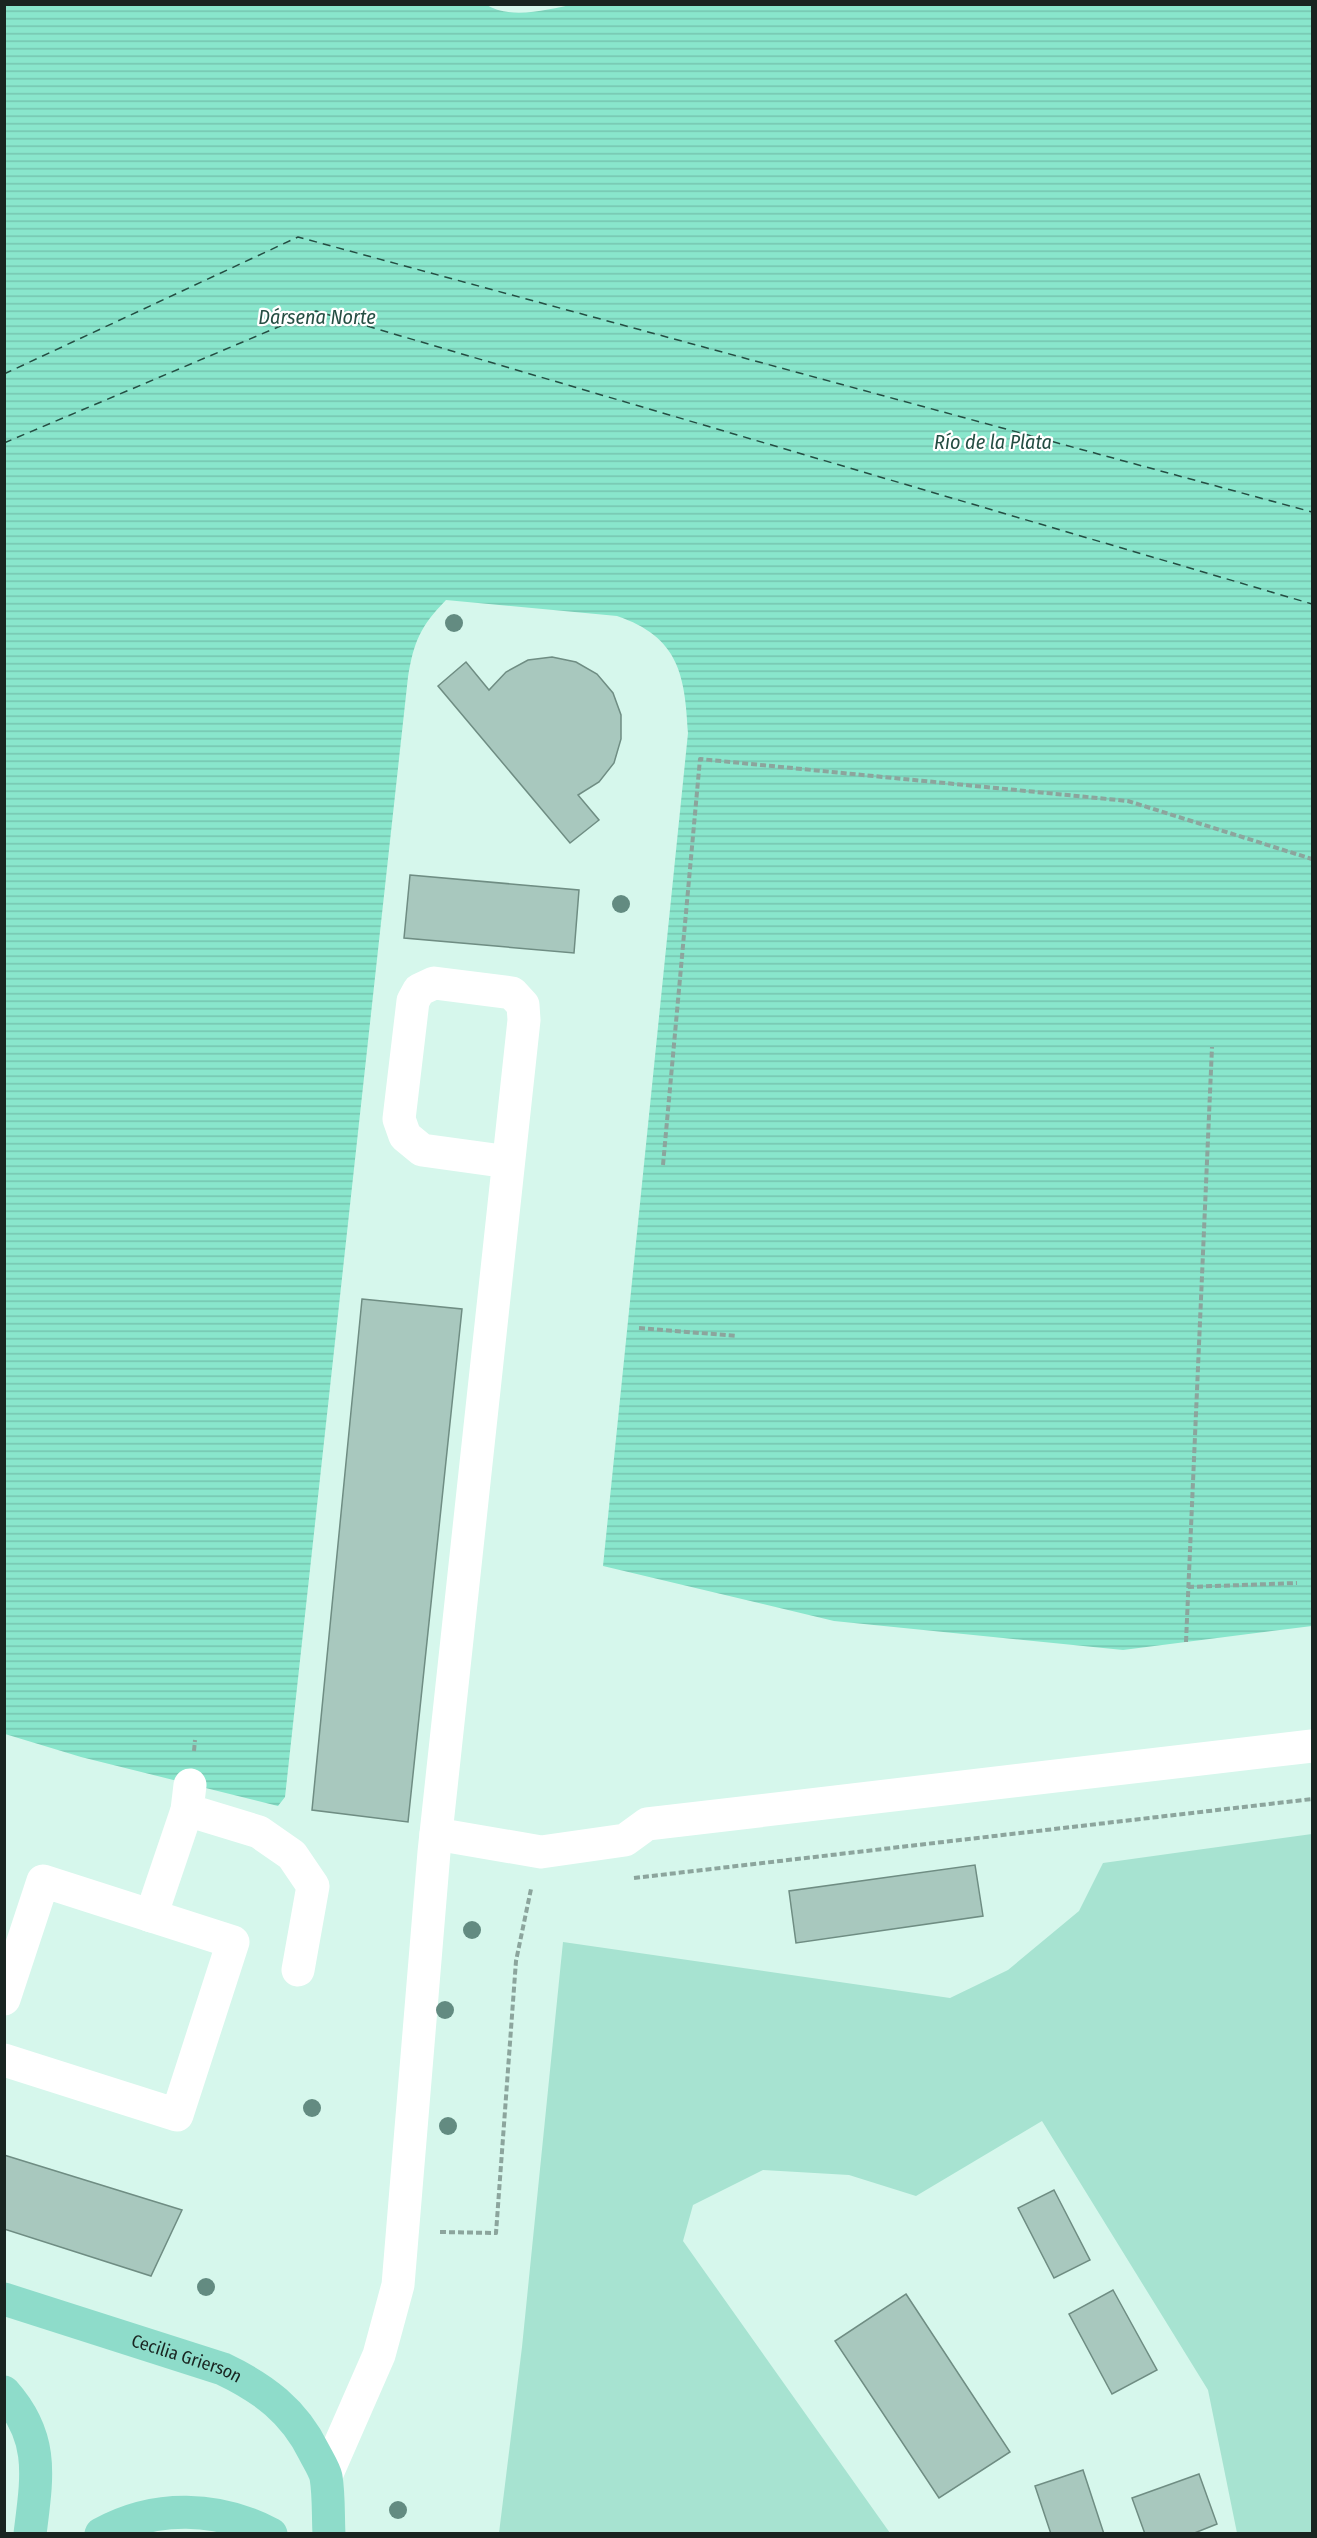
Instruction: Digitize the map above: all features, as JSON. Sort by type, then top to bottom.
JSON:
[{"type":"main road","name":"Cecilia Grierson","points":[[4,2299],[223,2369],[249,2382],[276,2400],[293,2418],[308,2439],[326,2476]]},
{"type":"main road","points":[[4,2392],[28,2426],[36,2452],[37,2471],[30,2534]]},
{"type":"main road","points":[[326,2476],[329,2534]]},
{"type":"main road","points":[[101,2534],[117,2525],[150,2515],[184,2511],[218,2514],[252,2523],[272,2534]]},
{"type":"lane","points":[[326,2476],[379,2355],[398,2285],[436,1834],[524,1020],[523,1005],[512,993],[434,983],[419,990],[413,1001],[399,1119],[405,1137],[422,1149],[508,1162]]},
{"type":"lane","points":[[436,1834],[542,1852],[625,1840],[647,1824],[1312,1746]]},
{"type":"lane","points":[[151,1916],[188,1797],[259,1832],[292,1855],[313,1886],[297,1970]]},
{"type":"lane","points":[[4,1999],[42,1881],[233,1942],[177,2115],[4,2060]]},
{"type":"path","points":[[663,1165],[700,759],[1128,801],[1312,859]]},
{"type":"path","points":[[1186,1642],[1212,1047]]},
{"type":"path","points":[[639,1328],[737,1336]]},
{"type":"path","points":[[1188,1587],[1297,1583]]},
{"type":"path","points":[[624,1879],[1312,1799]]},
{"type":"path","points":[[433,2232],[496,2233],[516,1961],[529,1890],[541,1888]]},
{"type":"shaded area","points":[[1312,1834],[1312,2533],[1237,2533],[1208,2390],[1042,2121],[916,2196],[849,2175],[763,2170],[693,2205],[683,2241],[890,2533],[499,2533],[522,2347],[563,1942],[950,1998],[1008,1970],[1079,1911],[1103,1863]]},
{"type":"water","points":[[485,4],[495,9],[518,13],[576,4],[1312,5],[1312,1626],[1123,1650],[834,1621],[603,1566],[688,733],[684,693],[681,676],[666,647],[654,635],[617,616],[446,600],[419,635],[408,677],[285,1797],[278,1806],[81,1757],[5,1734],[4,5]]},
{"type":"building","points":[[552,657],[576,662],[597,674],[613,693],[621,715],[621,739],[614,763],[599,782],[578,795],[599,820],[570,843],[438,686],[466,662],[489,690],[506,672],[528,660]]},
{"type":"building","points":[[410,875],[579,890],[574,953],[404,938]]},
{"type":"building","points":[[362,1299],[462,1309],[408,1822],[312,1810]]},
{"type":"building","points":[[975,1865],[983,1916],[796,1943],[789,1891]]},
{"type":"building","points":[[4,2155],[182,2210],[151,2276],[4,2229]]},
{"type":"building","points":[[1054,2190],[1090,2260],[1054,2278],[1018,2208]]},
{"type":"building","points":[[1113,2290],[1157,2370],[1112,2394],[1069,2314]]},
{"type":"building","points":[[906,2294],[1010,2452],[939,2498],[835,2341]]},
{"type":"building","points":[[1083,2470],[1104,2534],[1051,2534],[1035,2486]]},
{"type":"building","points":[[1199,2474],[1217,2524],[1192,2534],[1145,2534],[1132,2498]]},
{"type":"ferry route","points":[[4,374],[298,237],[1312,512]]},
{"type":"ferry route","points":[[4,443],[316,311],[1312,604]]},
{"type":"water label","name":"Dársena Norte","points":[[317,317]]},
{"type":"water label","name":"Río de la Plata","points":[[993,442]]}]
